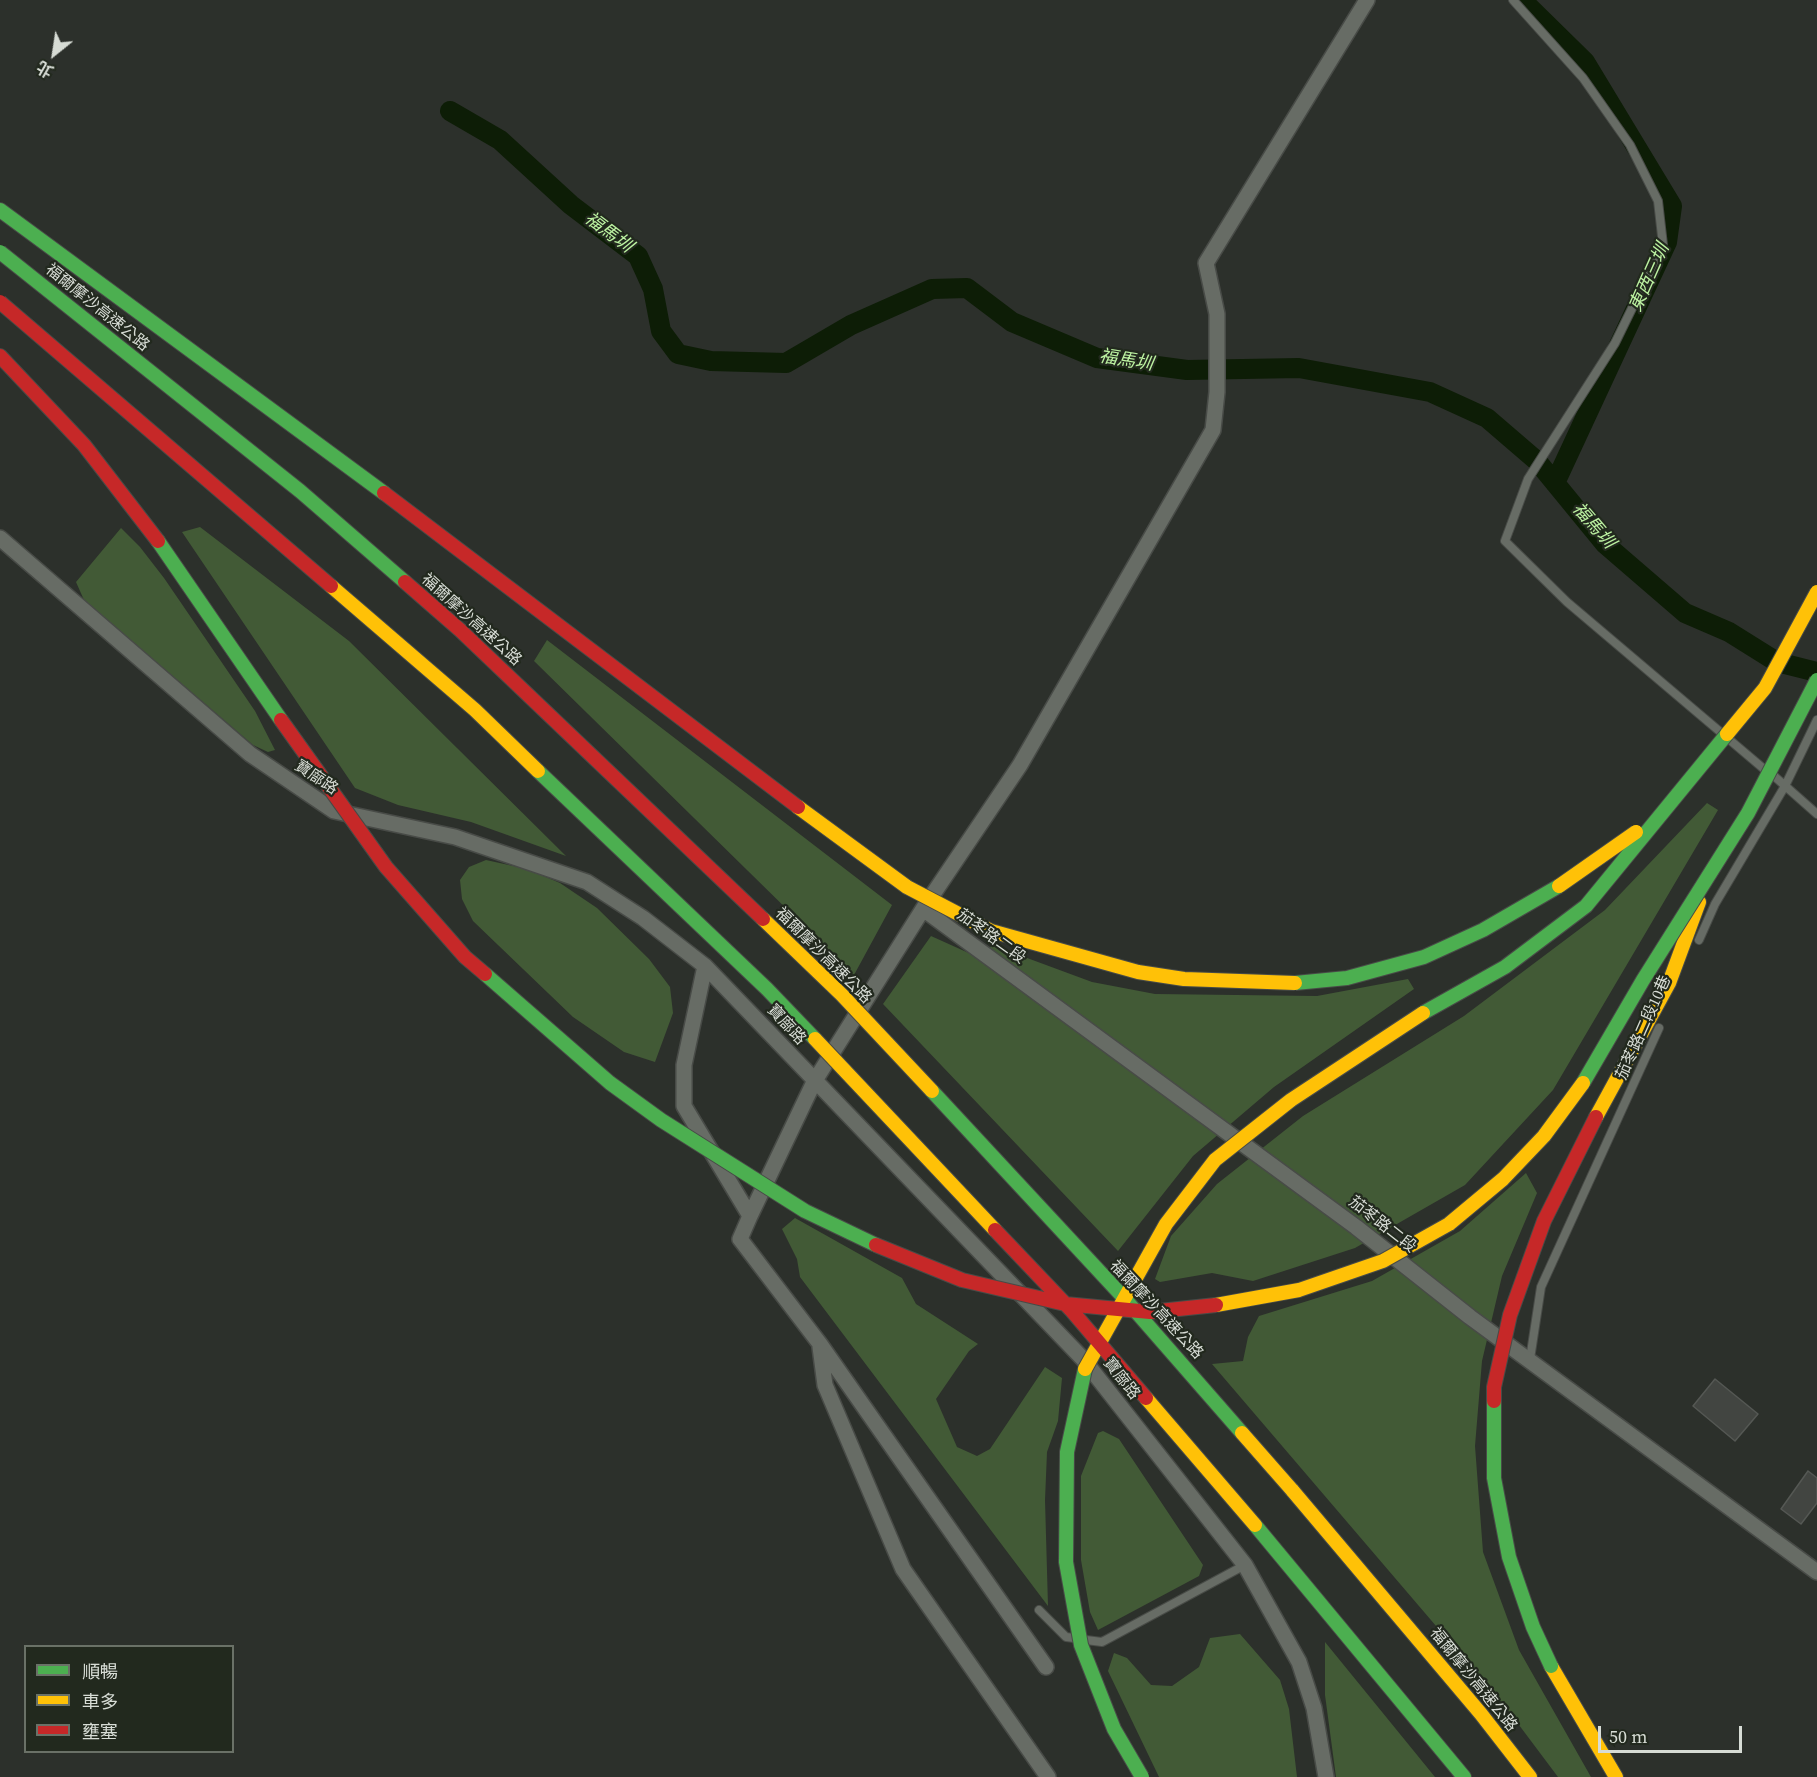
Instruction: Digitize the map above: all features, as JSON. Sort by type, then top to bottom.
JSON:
[{"type":"highway","points":[[0,210],[288,420],[760,779],[907,887],[991,931],[1138,972],[1184,979],[1279,984],[1347,978],[1424,957],[1483,930],[1546,895],[1666,810]]},
{"type":"highway","name":"福爾摩沙高速公路","points":[[0,252],[300,491],[460,630],[842,995],[1205,1388],[1480,1714],[1530,1777]]},
{"type":"highway","points":[[0,302],[475,710],[767,989],[1072,1311],[1255,1525],[1464,1777]]},
{"type":"highway","points":[[0,356],[84,445],[168,554],[386,867],[465,957],[610,1083],[729,1165],[805,1211],[890,1252],[962,1280],[1065,1304],[1150,1312],[1230,1303],[1299,1290],[1383,1261],[1449,1224],[1503,1179],[1544,1136],[1582,1085],[1643,980],[1748,813],[1817,680]]},
{"type":"highway","points":[[1142,1777],[1114,1729],[1081,1646],[1066,1562],[1067,1452],[1085,1370],[1128,1289],[1166,1224],[1215,1160],[1300,1094],[1397,1028],[1505,967],[1586,906],[1765,688],[1817,592]]},
{"type":"highway","points":[[1616,1777],[1551,1666],[1533,1627],[1509,1557],[1494,1478],[1494,1387],[1510,1315],[1544,1221],[1596,1117],[1669,983],[1706,883]]},
{"type":"street","points":[[1046,1667],[820,1344],[740,1239],[814,1082],[923,909],[1020,765],[1213,430],[1217,392],[1217,314],[1206,264],[1367,0]]},
{"type":"street","name":"寶廍路","points":[[0,538],[250,754],[334,812],[454,837],[587,882],[643,918],[705,966],[814,1082],[1083,1359],[1245,1565],[1299,1662],[1314,1708],[1326,1777]]},
{"type":"street","name":"茄苳路二段","points":[[923,909],[1337,1213],[1470,1317],[1817,1572]]},
{"type":"street","points":[[705,966],[684,1065],[684,1106],[750,1216]]},
{"type":"street","points":[[820,1344],[825,1384],[903,1569],[1048,1777]]},
{"type":"lane","points":[[1513,0],[1583,78],[1630,145],[1658,201],[1663,245],[1616,344],[1528,479],[1505,541],[1567,602],[1817,814]]},
{"type":"lane","points":[[1696,946],[1715,904],[1785,786],[1817,720]]},
{"type":"lane","name":"茄苳路二段10巷","points":[[1530,1359],[1541,1287],[1663,1020]]},
{"type":"lane","points":[[1039,1610],[1066,1637],[1102,1642],[1245,1565]]},
{"type":"green space","points":[[200,527],[349,641],[566,856],[471,822],[398,805],[355,788],[182,532]]},
{"type":"green space","points":[[121,528],[140,547],[164,578],[255,711],[275,750],[268,752],[253,745],[84,600],[76,582]]},
{"type":"green space","points":[[547,640],[892,905],[854,975],[534,661]]},
{"type":"green space","points":[[1707,803],[1718,810],[1553,1090],[1465,1185],[1355,1248],[1253,1281],[1212,1273],[1160,1282],[1155,1279],[1171,1236],[1217,1184],[1303,1116],[1464,1016],[1605,910]]},
{"type":"green space","points":[[486,860],[527,869],[560,883],[597,908],[649,959],[670,987],[673,1013],[655,1062],[624,1052],[573,1017],[473,921],[462,899],[460,880],[469,867]]},
{"type":"green space","points":[[931,936],[982,959],[992,945],[1092,982],[1155,994],[1317,996],[1408,979],[1414,989],[1274,1087],[1193,1156],[1118,1251],[883,1004]]},
{"type":"green space","points":[[1526,1173],[1537,1193],[1502,1276],[1482,1361],[1475,1446],[1483,1552],[1519,1650],[1591,1777],[1558,1777],[1507,1709],[1212,1364],[1243,1361],[1248,1337],[1259,1316],[1372,1281],[1460,1231]]},
{"type":"green space","points":[[795,1218],[902,1278],[916,1304],[978,1344],[969,1351],[936,1399],[957,1447],[977,1456],[990,1449],[1045,1367],[1062,1378],[1058,1421],[1047,1452],[1045,1500],[1048,1606],[800,1277],[797,1259],[782,1229]]},
{"type":"green space","points":[[1103,1431],[1119,1439],[1203,1565],[1199,1576],[1098,1630],[1090,1612],[1081,1560],[1081,1476],[1098,1433]]},
{"type":"green space","points":[[1240,1634],[1280,1680],[1289,1709],[1297,1777],[1159,1777],[1108,1671],[1114,1653],[1127,1658],[1151,1685],[1172,1686],[1199,1667],[1210,1638]]},
{"type":"green space","points":[[1325,1642],[1435,1777],[1336,1777],[1325,1695]]},
{"type":"building","points":[[1715,1379],[1758,1414],[1735,1441],[1693,1406]]},
{"type":"building","points":[[1808,1471],[1817,1478],[1817,1503],[1801,1524],[1781,1509]]},
{"type":"waterway","name":"東西三圳","points":[[1522,0],[1585,62],[1672,206],[1667,242],[1555,483]]},
{"type":"waterway","name":"福馬圳","points":[[450,111],[500,140],[571,205],[638,256],[653,289],[661,331],[678,354],[711,361],[786,363],[851,325],[932,289],[967,288],[1012,322],[1097,358],[1187,370],[1299,368],[1430,392],[1487,418],[1537,461],[1605,544],[1685,613],[1729,632],[1777,662],[1817,672]]},
{"type":"traffic: fast","points":[[0,210],[384,493]]},
{"type":"traffic: fast","points":[[0,252],[300,491],[405,582]]},
{"type":"traffic: fast","points":[[158,541],[281,720]]},
{"type":"traffic: fast","points":[[1583,1083],[1643,980],[1748,813],[1817,680]]},
{"type":"traffic: fast","points":[[1423,1013],[1505,967],[1586,906],[1727,734]]},
{"type":"traffic: fast","points":[[538,771],[767,989],[815,1039]]},
{"type":"traffic: fast","points":[[1295,983],[1347,978],[1424,957],[1483,930],[1559,886]]},
{"type":"traffic: fast","points":[[485,974],[610,1083],[661,1120],[805,1211],[876,1245]]},
{"type":"traffic: fast","points":[[932,1091],[1125,1299],[1242,1433]]},
{"type":"traffic: fast","points":[[1085,1369],[1067,1452],[1066,1562],[1081,1645],[1114,1729],[1142,1777]]},
{"type":"traffic: fast","points":[[1494,1401],[1494,1478],[1509,1557],[1533,1627],[1551,1666]]},
{"type":"traffic: fast","points":[[1255,1525],[1464,1777]]},
{"type":"traffic: slow","points":[[331,586],[475,710],[538,771]]},
{"type":"traffic: slow","points":[[1727,734],[1765,688],[1817,592]]},
{"type":"traffic: slow","points":[[798,807],[907,887]]},
{"type":"traffic: slow","points":[[1559,886],[1636,832]]},
{"type":"traffic: slow","points":[[907,887],[991,931],[1138,972],[1184,979],[1295,983]]},
{"type":"traffic: slow","points":[[1596,1117],[1669,983],[1699,902]]},
{"type":"traffic: slow","points":[[763,919],[842,995],[932,1091]]},
{"type":"traffic: slow","points":[[1085,1369],[1166,1224],[1215,1160],[1291,1100],[1423,1013]]},
{"type":"traffic: slow","points":[[815,1039],[995,1230]]},
{"type":"traffic: slow","points":[[1216,1305],[1299,1290],[1383,1261],[1449,1224],[1503,1179],[1544,1136],[1583,1083]]},
{"type":"traffic: slow","points":[[1146,1398],[1255,1525]]},
{"type":"traffic: slow","points":[[1242,1433],[1292,1490]]},
{"type":"traffic: slow","points":[[1292,1490],[1481,1714],[1530,1777]]},
{"type":"traffic: slow","points":[[1551,1666],[1616,1777]]},
{"type":"traffic: jam","points":[[0,302],[331,586]]},
{"type":"traffic: jam","points":[[0,356],[84,445],[158,541]]},
{"type":"traffic: jam","points":[[384,493],[798,807]]},
{"type":"traffic: jam","points":[[405,582],[460,630],[763,919]]},
{"type":"traffic: jam","points":[[281,720],[386,867],[465,957],[485,974]]},
{"type":"traffic: jam","points":[[1494,1401],[1494,1387],[1510,1315],[1544,1221],[1596,1117]]},
{"type":"traffic: jam","points":[[995,1230],[1072,1311],[1146,1398]]},
{"type":"traffic: jam","points":[[876,1245],[962,1280],[1065,1304],[1150,1312],[1216,1305]]}]
